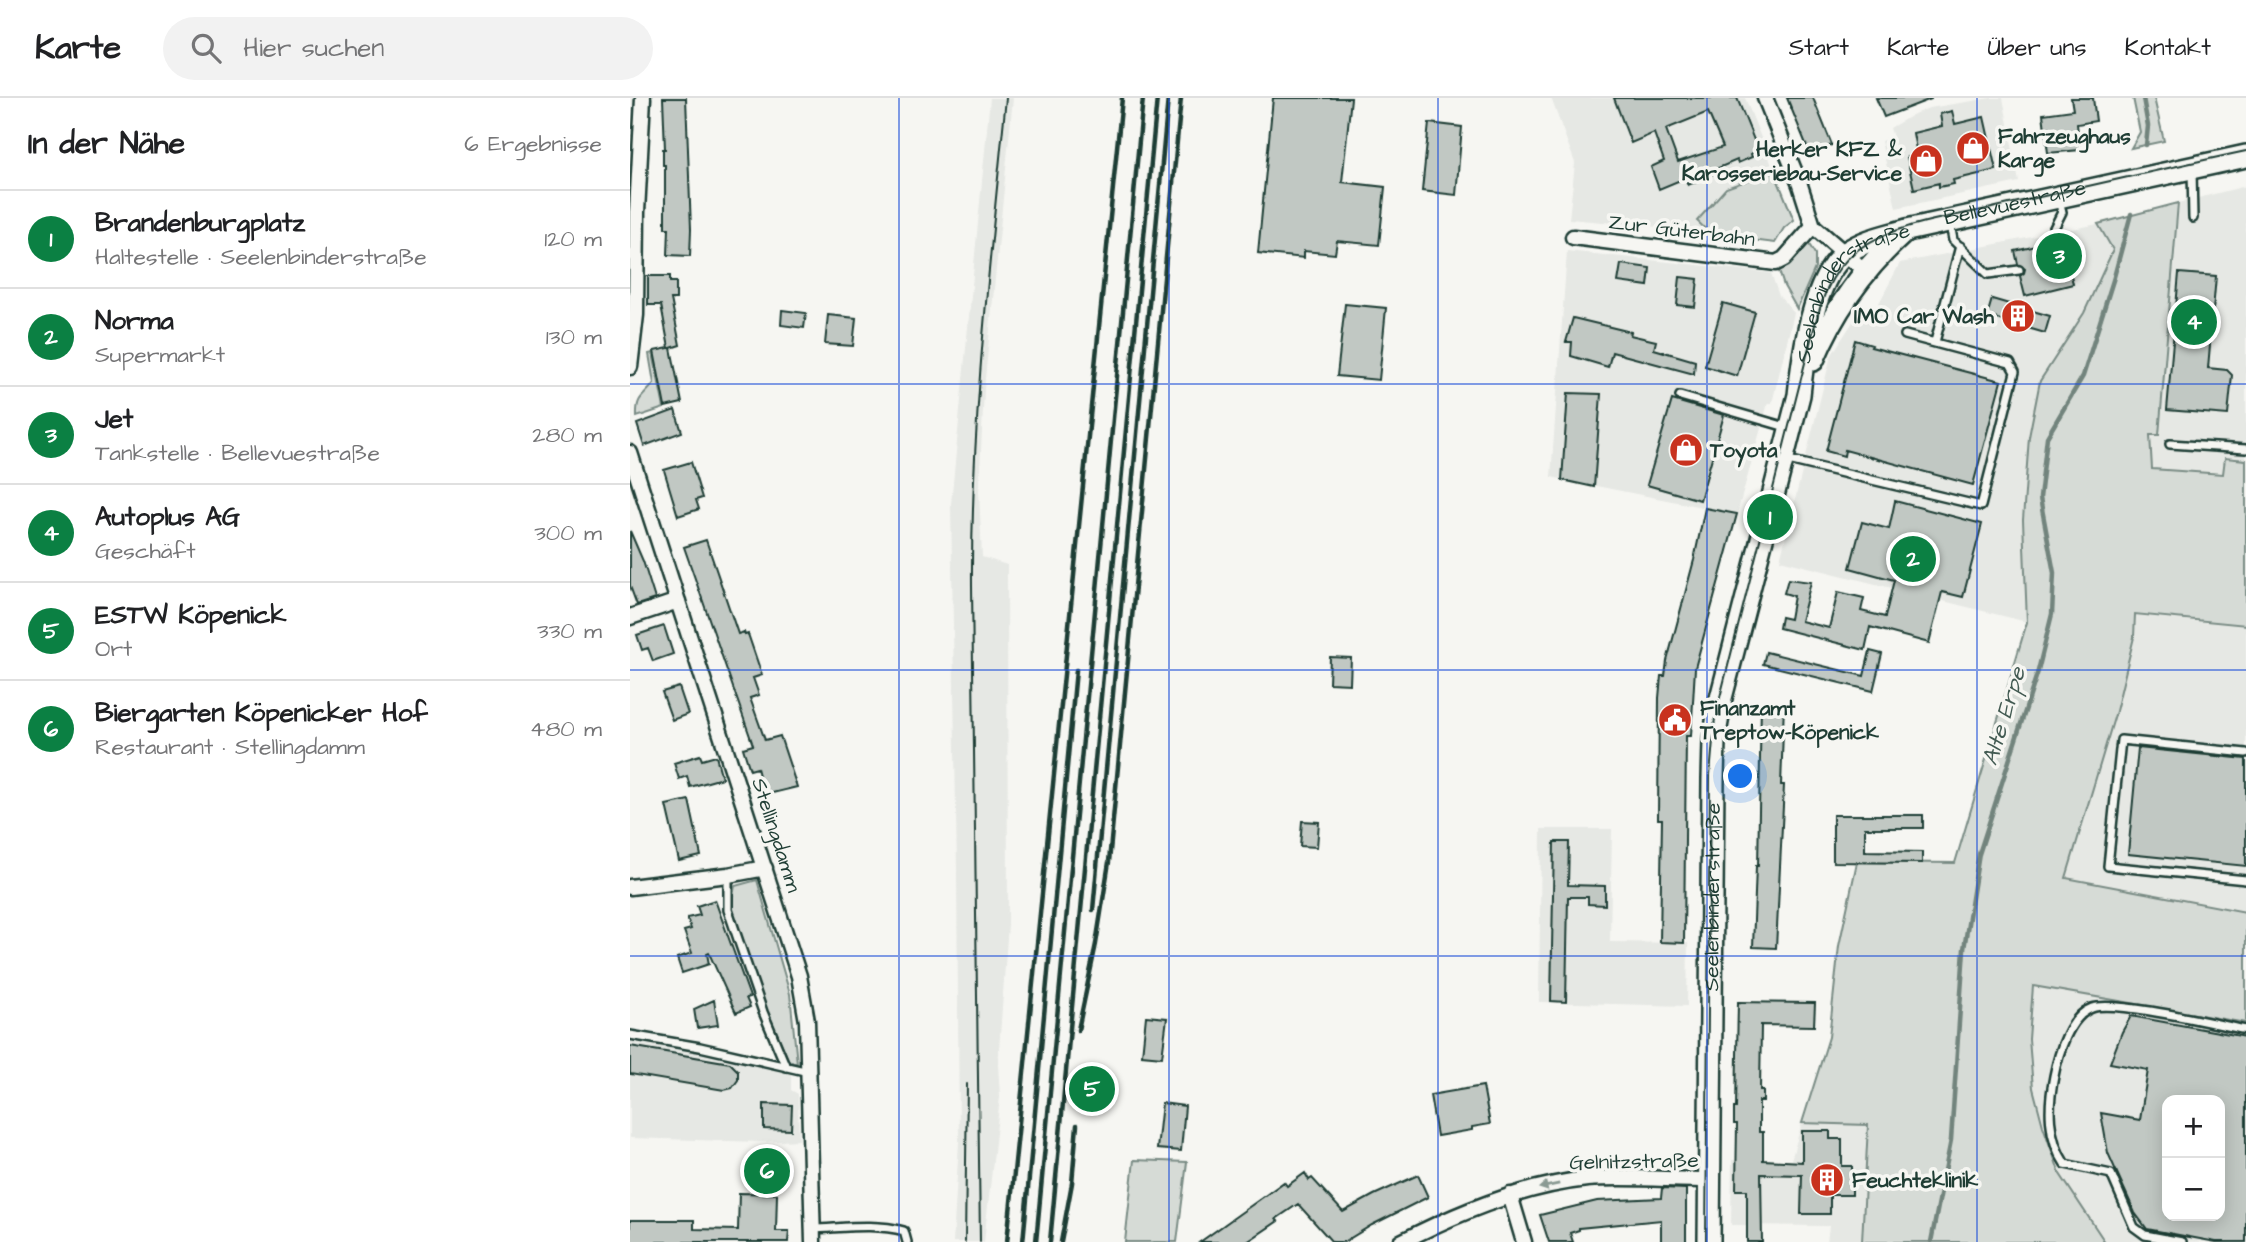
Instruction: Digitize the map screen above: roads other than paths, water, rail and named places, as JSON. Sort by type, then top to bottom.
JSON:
[{"type":"street","points":[[630,367],[636,317],[637,212],[643,98]]},
{"type":"street","points":[[1765,98],[1800,185],[1813,226],[1865,271]]},
{"type":"street","name":"Bellevuestraße","points":[[1907,230],[2246,156]]},
{"type":"street","name":"Zur Güterbahn","points":[[1573,237],[1776,263],[1784,258],[1813,226]]},
{"type":"street","name":"Seelenbinderstraße","points":[[1799,395],[1803,358],[1819,296],[1830,272],[1845,254],[1871,240],[1907,230]]},
{"type":"street","name":"Seelenbinderstraße","points":[[1709,1242],[1714,740],[1722,690],[1799,395],[1822,339],[1865,271],[1907,230]]},
{"type":"street","name":"Stellingdamm","points":[[630,453],[799,976],[807,1021],[813,1235]]},
{"type":"street","points":[[630,617],[678,601]]},
{"type":"street","points":[[630,887],[765,868]]},
{"type":"street","name":"Gelnitzstraße","points":[[1401,1242],[1510,1195],[1550,1185],[1590,1179],[1710,1180]]},
{"type":"street","points":[[1510,1195],[1524,1242]]},
{"type":"lane","points":[[2192,169],[2193,218]]},
{"type":"lane","points":[[2046,244],[2062,212],[2058,195]]},
{"type":"lane","points":[[1949,220],[1953,240],[1988,274],[2019,270]]},
{"type":"lane","points":[[1935,342],[1960,246]]},
{"type":"lane","points":[[1783,458],[1981,506],[2015,372],[2010,363],[1905,335]]},
{"type":"lane","points":[[1680,396],[1790,429]]},
{"type":"lane","points":[[2170,444],[2246,449]]},
{"type":"lane","points":[[2246,753],[2121,740],[2108,866],[2246,880]]},
{"type":"lane","points":[[728,875],[728,910],[763,1012],[786,1068]]},
{"type":"lane","points":[[2182,1242],[2145,1235],[2134,1227],[2111,1174],[2064,1164],[2054,1144],[2050,1121],[2050,1097],[2060,1048],[2073,1025],[2090,1008],[2116,1006],[2246,1030]]},
{"type":"lane","points":[[630,1035],[700,1046],[809,1073]]},
{"type":"lane","points":[[813,1235],[876,1227],[904,1231],[907,1242]]},
{"type":"waterway","name":"Alte Erpe","points":[[2143,98],[2148,126],[2146,145]]},
{"type":"waterway","name":"Alte Erpe","points":[[1931,1242],[1951,1140],[1964,949],[1979,854],[2038,671],[2052,614],[2054,573],[2040,498],[2047,437],[2083,376],[2131,214]]},
{"type":"tram line","points":[[980,1242],[973,525],[978,402],[1006,98]]},
{"type":"tram line","points":[[1706,1242],[1710,775],[1715,717],[1808,351],[1829,285],[1844,262],[1855,252],[1869,242],[1904,228],[2246,151]]},
{"type":"tram line","points":[[965,1242],[967,1084]]},
{"type":"railway","points":[[1007,1242],[1122,98]]},
{"type":"railway","points":[[1036,1242],[1143,98]]},
{"type":"railway","points":[[1050,1242],[1157,98]]},
{"type":"railway","points":[[1093,910],[1168,98]]},
{"type":"railway","points":[[1078,1030],[1109,862],[1181,98]]},
{"type":"railway","points":[[1023,1242],[1076,670]]},
{"type":"railway","points":[[1061,1242],[1072,1183],[1077,1125]]},
{"type":"place","name":"Fahrzeughaus Karge","points":[[1973,148]]},
{"type":"place","name":"Herker KFZ & Karosseriebau-Service","points":[[1926,161]]},
{"type":"place","name":"Jet","points":[[2059,256]]},
{"type":"place","name":"IMO Car Wash","points":[[2018,316]]},
{"type":"place","name":"Autoplus AG","points":[[2194,322]]},
{"type":"place","name":"Toyota","points":[[1686,450]]},
{"type":"place","name":"Brandenburgplatz","points":[[1770,517]]},
{"type":"place","name":"Norma","points":[[1913,559]]},
{"type":"place","name":"Finanzamt Treptow-Köpenick","points":[[1675,720]]},
{"type":"place","name":"ESTW Köpenick","points":[[1092,1089]]},
{"type":"place","name":"Biergarten Köpenicker Hof","points":[[767,1171]]},
{"type":"place","name":"Feuchteklinik","points":[[1827,1180]]}]
